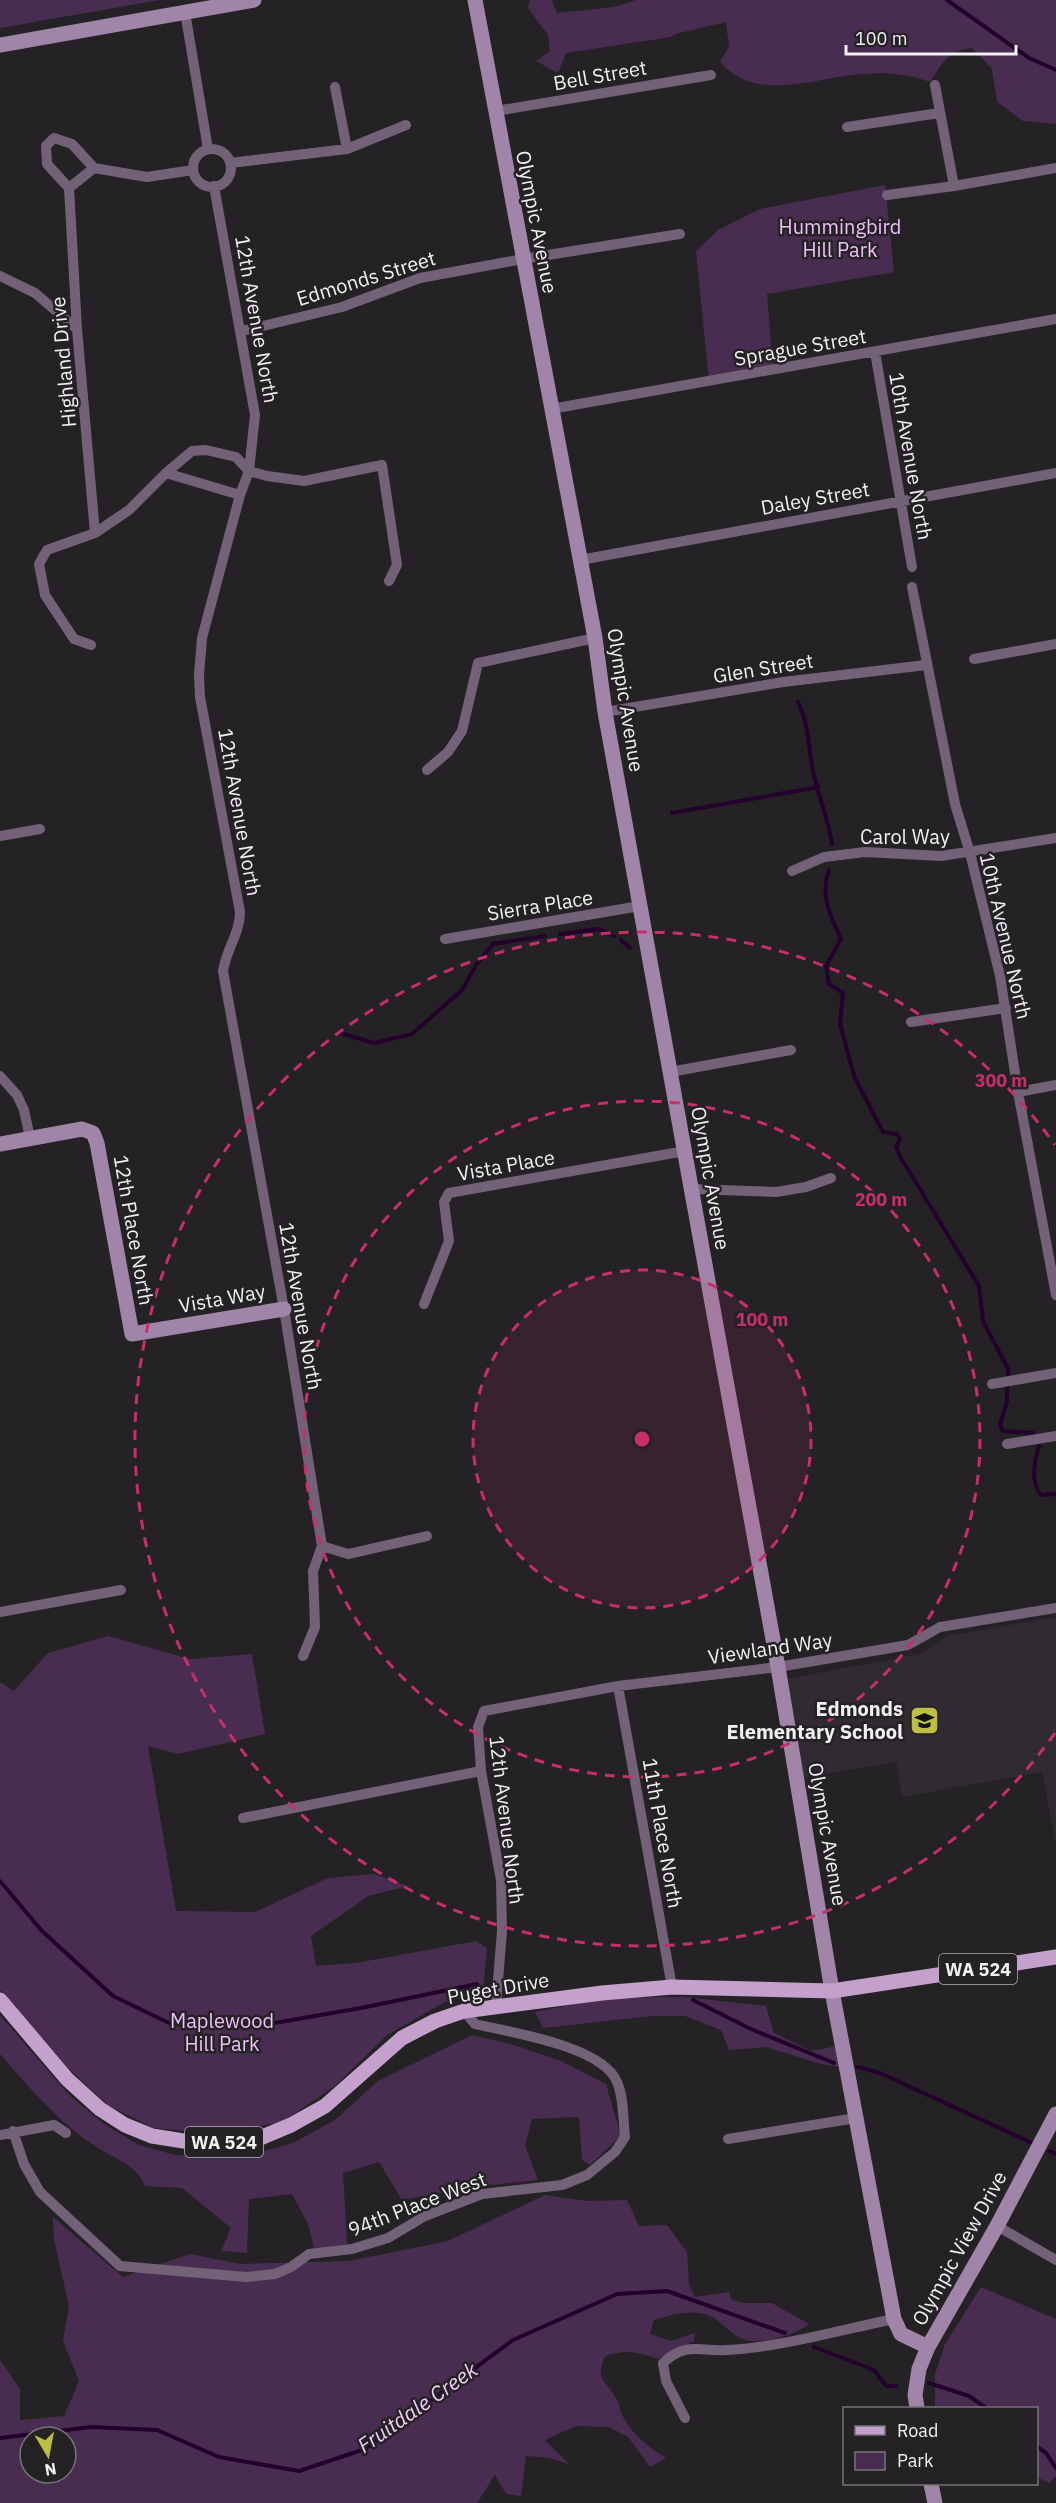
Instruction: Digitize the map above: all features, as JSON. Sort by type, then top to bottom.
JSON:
[{"type":"main road","name":"Puget Drive","points":[[0,2001],[67,2079],[100,2109],[152,2136],[190,2142],[226,2142],[260,2138],[291,2125],[325,2106],[402,2038],[435,2021],[464,2011],[602,1992],[672,1987],[832,1991],[1056,1957]]},
{"type":"street","points":[[0,45],[254,0]]},
{"type":"street","name":"Olympic Avenue","points":[[475,0],[595,638],[605,712],[778,1667],[832,1991],[894,2319]]},
{"type":"street","points":[[185,12],[208,149]]},
{"type":"street","name":"Bell Street","points":[[496,111],[711,75]]},
{"type":"street","points":[[935,86],[954,186]]},
{"type":"street","points":[[335,87],[346,149]]},
{"type":"street","points":[[847,127],[939,113]]},
{"type":"street","points":[[230,163],[346,149],[406,125]]},
{"type":"street","points":[[94,168],[69,188],[47,164],[46,146],[54,138],[72,144],[94,168],[147,177],[193,170]]},
{"type":"street","points":[[208,149],[223,153],[230,163],[229,175],[214,186],[202,184],[197,180],[193,170],[196,157],[208,149]]},
{"type":"street","points":[[887,195],[1056,168]]},
{"type":"street","name":"12th Avenue North","points":[[214,186],[242,331],[255,416],[249,471],[240,495],[202,638],[200,697],[240,912],[240,921],[225,957],[223,971],[284,1309],[322,1546],[313,1571],[315,1627],[303,1656]]},
{"type":"street","name":"Highland Drive","points":[[69,188],[95,533]]},
{"type":"street","name":"Edmonds Street","points":[[242,331],[342,307],[420,278],[522,258],[680,234]]},
{"type":"street","points":[[0,276],[35,293],[78,329]]},
{"type":"street","name":"Sprague Street","points":[[551,409],[1056,319]]},
{"type":"street","name":"10th Avenue North","points":[[875,352],[912,567]]},
{"type":"street","points":[[90,645],[74,639],[45,595],[39,564],[47,550],[95,533],[129,510],[192,451],[207,450],[236,457],[249,471],[304,482],[382,465],[397,565],[390,581]]},
{"type":"street","points":[[166,473],[240,495]]},
{"type":"street","name":"Daley Street","points":[[580,560],[1056,473]]},
{"type":"street","name":"10th Avenue North","points":[[912,587],[955,804],[970,853],[1006,1008],[1018,1092],[1052,1255],[1056,1295]]},
{"type":"street","points":[[428,770],[448,752],[462,731],[478,663],[595,638]]},
{"type":"street","points":[[974,658],[1056,644]]},
{"type":"street","name":"Glen Street","points":[[605,712],[783,682],[926,665]]},
{"type":"street","points":[[0,836],[40,829]]},
{"type":"street","name":"Carol Way","points":[[792,872],[824,857],[865,852],[941,856],[1056,838]]},
{"type":"street","name":"Sierra Place","points":[[445,939],[640,906]]},
{"type":"street","points":[[912,1022],[1006,1008]]},
{"type":"street","points":[[670,1072],[791,1050]]},
{"type":"street","points":[[0,1076],[17,1095],[24,1110],[30,1138],[0,1144]]},
{"type":"street","points":[[1018,1092],[1056,1085]]},
{"type":"street","name":"12th Place North","points":[[30,1138],[81,1129],[93,1133],[97,1143],[132,1334]]},
{"type":"street","name":"Vista Place","points":[[424,1304],[449,1241],[444,1202],[448,1194],[685,1151]]},
{"type":"street","points":[[692,1189],[776,1192],[806,1187],[831,1178]]},
{"type":"street","name":"Vista Way","points":[[132,1334],[284,1309]]},
{"type":"street","points":[[992,1384],[1056,1373]]},
{"type":"street","points":[[1007,1444],[1056,1436]]},
{"type":"street","points":[[322,1546],[348,1554],[427,1536]]},
{"type":"street","points":[[0,1612],[121,1590]]},
{"type":"street","name":"Viewland Way","points":[[484,1711],[618,1686],[778,1667],[908,1645],[940,1627],[1056,1608]]},
{"type":"street","name":"11th Place North","points":[[618,1686],[672,1987]]},
{"type":"street","name":"12th Avenue North","points":[[484,1711],[478,1727],[481,1771],[501,1880],[502,1930],[496,2005]]},
{"type":"street","points":[[243,1818],[481,1771]]},
{"type":"street","name":"94th Place West","points":[[13,2131],[24,2164],[40,2193],[120,2266],[246,2277],[275,2274],[291,2267],[309,2254],[352,2249],[388,2238],[425,2216],[482,2194],[561,2185],[587,2175],[615,2152],[625,2137],[620,2093],[616,2079],[601,2064],[574,2049],[475,2024],[464,2011]]},
{"type":"street","name":"Olympic View Drive","points":[[918,2407],[916,2386],[927,2347],[997,2226],[1056,2114]]},
{"type":"street","points":[[728,2139],[856,2118]]},
{"type":"street","points":[[0,2135],[54,2125],[66,2133]]},
{"type":"street","points":[[997,2226],[1056,2260]]},
{"type":"street","points":[[685,2418],[666,2381],[663,2363],[675,2351],[726,2350],[779,2344],[894,2319],[901,2334],[927,2347]]},
{"type":"street","points":[[931,2485],[935,2503]]},
{"type":"shaded area","name":"Edmonds Elementary School","points":[[1056,1617],[1056,1846],[1042,1772],[902,1797],[896,1762],[803,1778],[785,1679],[921,1654],[947,1636]]},
{"type":"green space","points":[[0,0],[160,0],[0,28]]},
{"type":"green space","points":[[530,0],[552,0],[557,13],[614,7],[636,0],[1056,0],[1056,124],[1023,121],[997,102],[992,69],[972,48],[956,52],[946,59],[930,82],[905,75],[881,73],[787,85],[751,82],[735,75],[720,62],[729,47],[726,22],[675,34],[671,37],[566,53],[558,73],[536,61],[550,51],[548,35],[528,8]]},
{"type":"green space","name":"Hummingbird Hill Park","points":[[885,185],[894,272],[767,294],[773,370],[709,381],[696,251],[718,230],[760,209]]},
{"type":"green space","name":"Maplewood Hill Park","points":[[108,1636],[190,1659],[252,1654],[265,1734],[178,1754],[148,1746],[176,1911],[255,1912],[328,1878],[374,1874],[408,1886],[368,1896],[311,1936],[316,1966],[356,1963],[476,1941],[487,1948],[483,1992],[445,2002],[387,2035],[335,2086],[282,2122],[215,2134],[154,2128],[109,2106],[69,2069],[0,1990],[0,1682],[14,1691],[48,1653]]},
{"type":"green space","points":[[685,1997],[766,2006],[774,2033],[811,2051],[842,2045],[843,2067],[821,2064],[766,2047],[729,2050],[721,2030],[685,2016],[651,2016],[543,2028],[535,2012],[607,1998]]},
{"type":"green space","points":[[0,2015],[70,2096],[104,2124],[139,2145],[175,2155],[223,2157],[261,2152],[293,2143],[335,2120],[378,2081],[472,2035],[507,2043],[561,2061],[606,2084],[621,2136],[590,2165],[582,2160],[579,2117],[532,2119],[525,2146],[538,2180],[466,2188],[402,2200],[379,2162],[343,2173],[347,2244],[315,2252],[308,2224],[292,2194],[249,2199],[247,2253],[221,2251],[231,2228],[182,2188],[145,2186],[131,2168],[72,2129],[35,2093],[0,2054]]},
{"type":"green space","points":[[545,2195],[587,2201],[627,2200],[639,2226],[667,2225],[687,2252],[689,2285],[695,2297],[729,2292],[732,2300],[745,2303],[772,2303],[809,2324],[787,2335],[750,2341],[738,2337],[714,2318],[704,2314],[685,2313],[654,2320],[650,2334],[671,2341],[695,2333],[694,2341],[658,2359],[632,2352],[605,2356],[601,2375],[631,2428],[666,2458],[650,2467],[628,2437],[609,2427],[576,2426],[545,2440],[569,2464],[550,2458],[526,2456],[521,2496],[506,2494],[495,2475],[477,2503],[0,2503],[0,2360],[20,2389],[20,2420],[64,2416],[79,2381],[63,2341],[69,2306],[54,2239],[53,2217],[123,2277],[190,2254],[240,2264],[349,2261],[448,2241]]},
{"type":"green space","points":[[981,2287],[1056,2319],[1056,2476],[1049,2483],[1038,2478],[1038,2407],[935,2407],[935,2374],[945,2344]]},
{"type":"waterway","points":[[947,0],[1029,58],[1056,70]]},
{"type":"waterway","points":[[798,702],[804,719],[813,771],[832,844]]},
{"type":"waterway","points":[[672,813],[819,787]]},
{"type":"waterway","points":[[829,870],[826,879],[826,897],[841,939],[826,966],[829,984],[843,993],[840,1024],[854,1076],[883,1132],[897,1134],[900,1139],[896,1147],[901,1158],[979,1286],[983,1321],[1008,1369],[1008,1376]]},
{"type":"waterway","points":[[560,934],[599,929],[614,936]]},
{"type":"waterway","points":[[341,1033],[374,1043],[412,1034],[462,990],[476,965],[493,944],[545,936]]},
{"type":"waterway","points":[[621,940],[630,948]]},
{"type":"waterway","points":[[1007,1386],[1007,1401],[1000,1425],[1003,1431],[1033,1433]]},
{"type":"waterway","points":[[1039,1446],[1035,1465],[1035,1484],[1041,1495],[1056,1494]]},
{"type":"waterway","points":[[0,1881],[42,1931],[113,1996],[169,2023],[263,2025],[477,1984]]},
{"type":"waterway","points":[[511,1981],[544,1980]]},
{"type":"waterway","points":[[693,2000],[751,2029],[834,2063]]},
{"type":"waterway","points":[[858,2067],[880,2073],[1030,2142]]},
{"type":"waterway","points":[[1049,2151],[1056,2154]]},
{"type":"waterway","name":"Fruitdale Creek","points":[[0,2438],[91,2427],[157,2430],[219,2457],[299,2471],[365,2449],[513,2340],[617,2294],[667,2291],[785,2333]]},
{"type":"waterway","name":"Fruitdale Creek","points":[[814,2347],[869,2368],[875,2371],[886,2386],[896,2386]]},
{"type":"waterway","name":"Fruitdale Creek","points":[[929,2383],[969,2396],[985,2407]]},
{"type":"waterway","name":"Fruitdale Creek","points":[[1038,2447],[1046,2453],[1056,2468]]},
{"type":"place","name":"Edmonds Elementary School","points":[[924,1720]]}]
